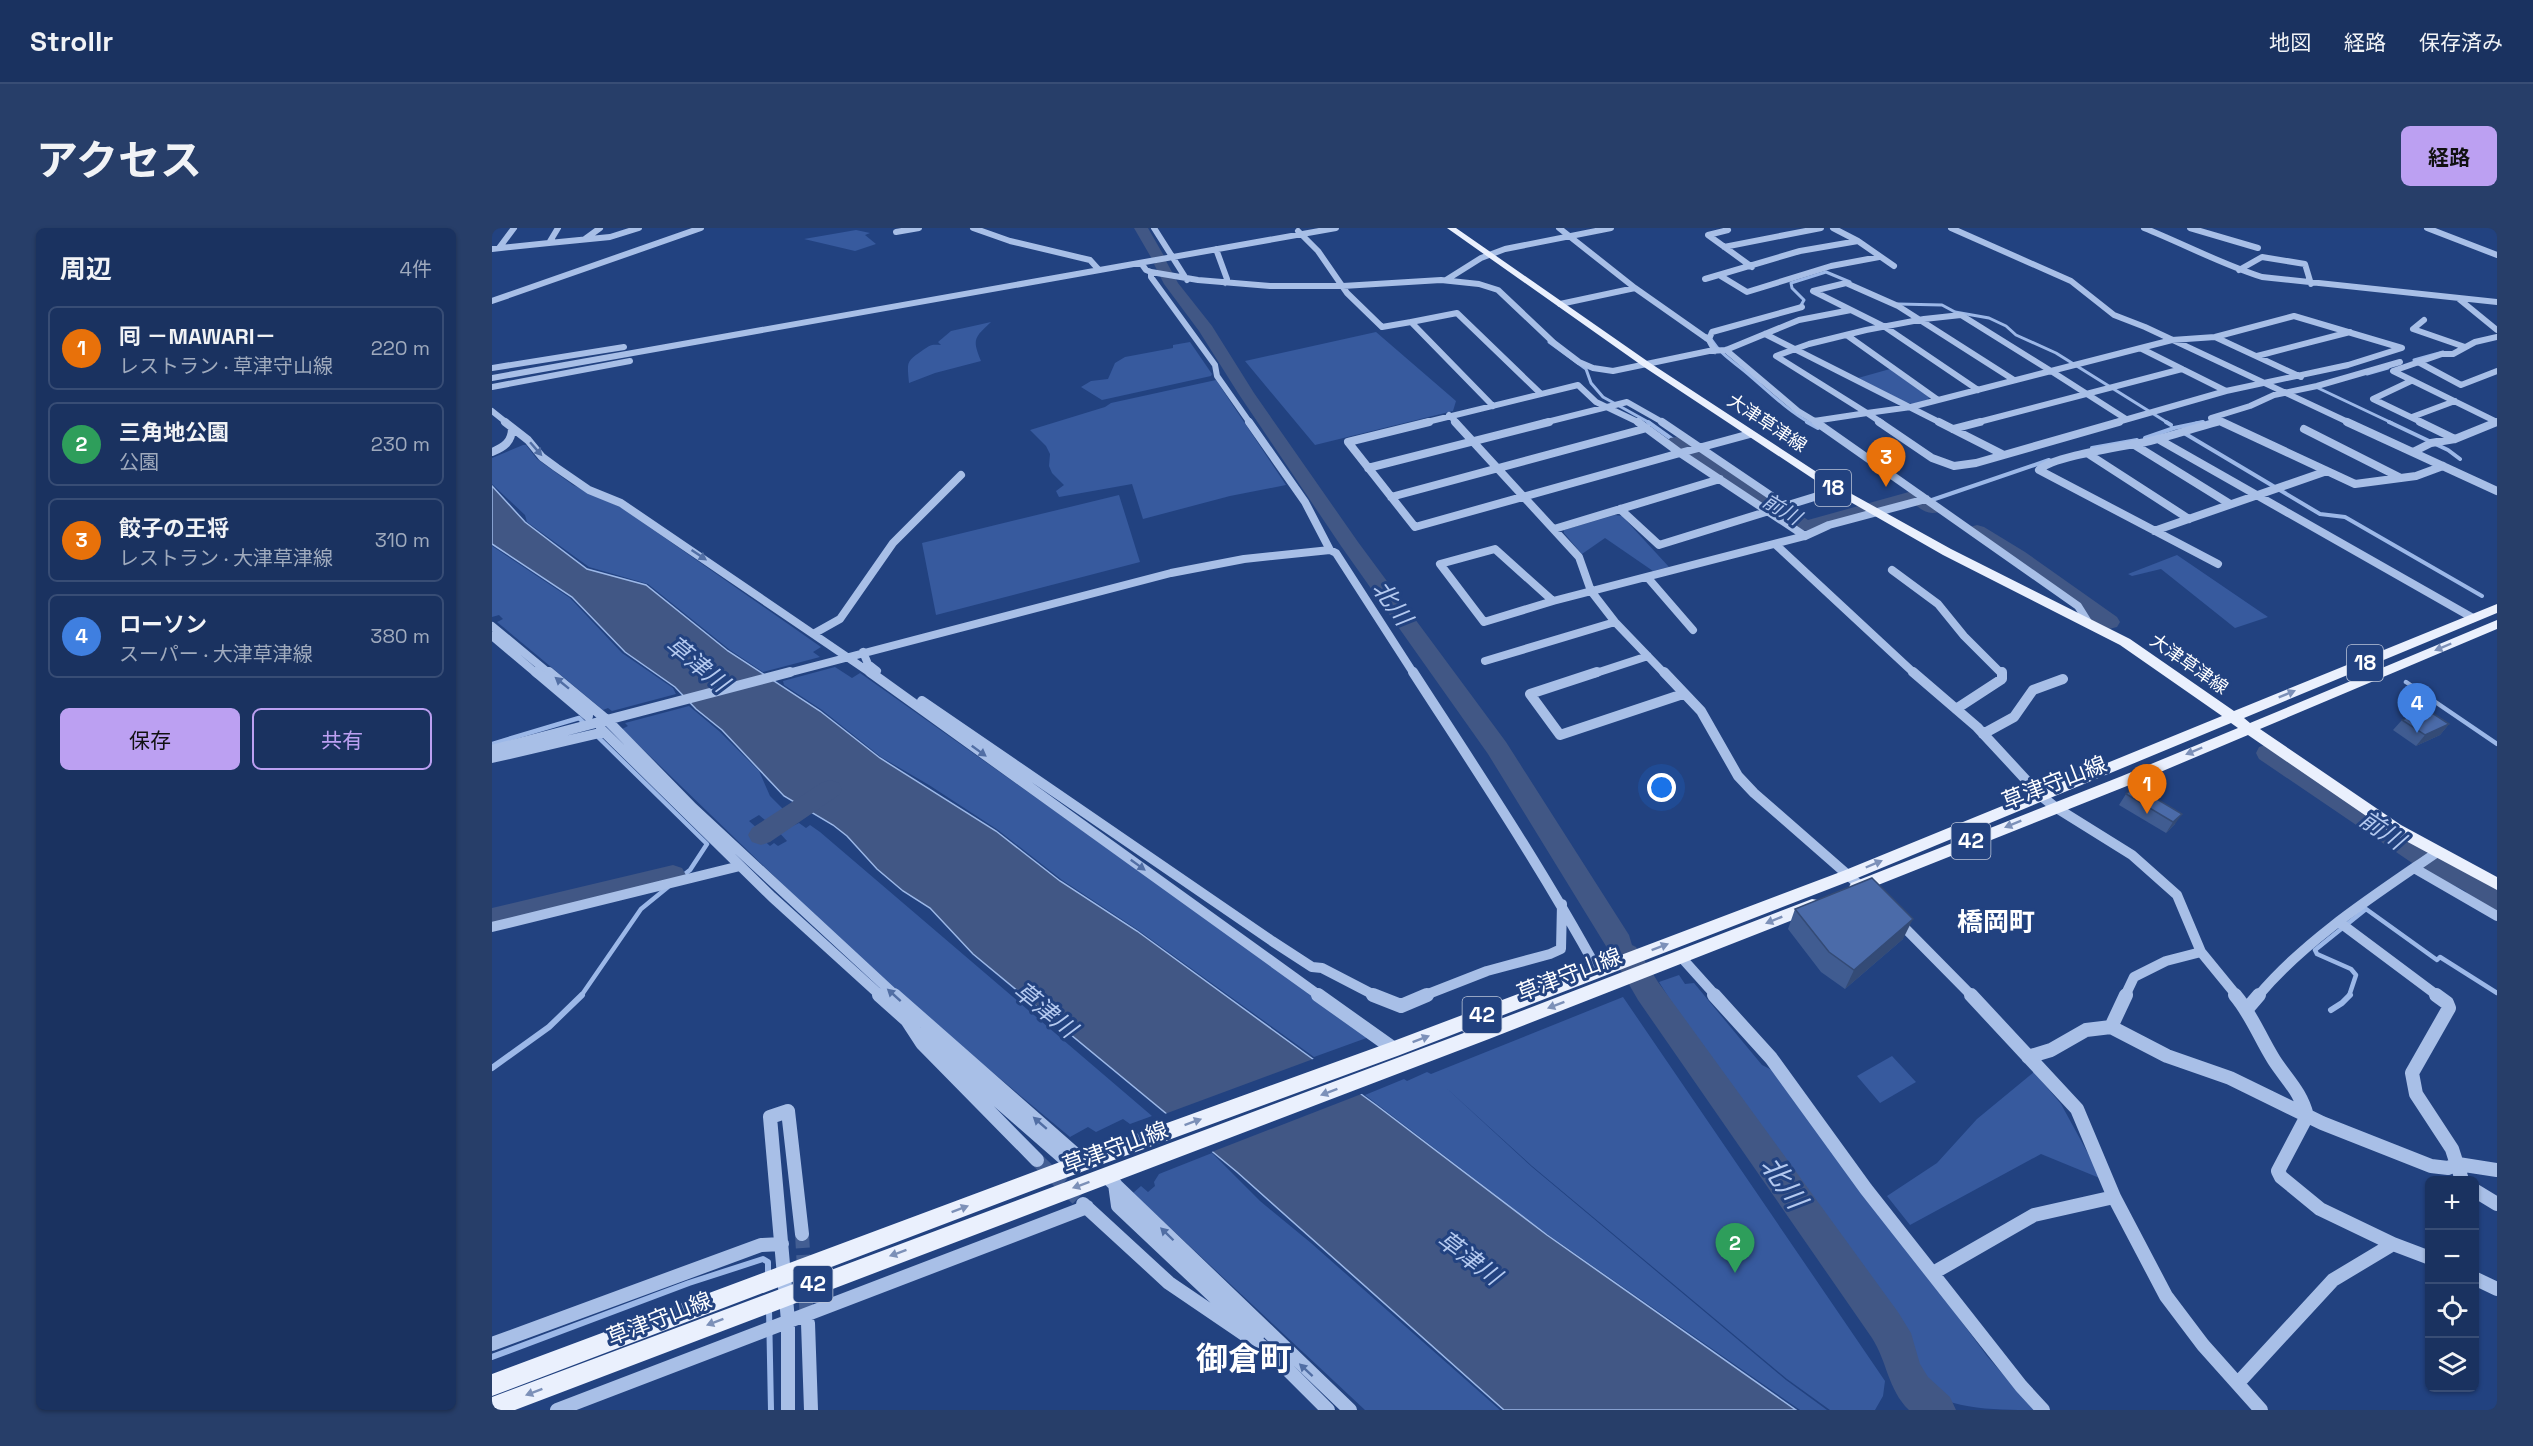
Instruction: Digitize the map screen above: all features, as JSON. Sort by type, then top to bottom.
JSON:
[{"type":"main road","name":"大津草津線","points":[[1451,228],[1647,365],[1837,490],[1947,552],[2088,622],[2149,657],[2248,728]]},
{"type":"main road","name":"大津草津線","points":[[2233,716],[2497,608]]},
{"type":"main road","name":"18","points":[[2248,728],[2497,624]]},
{"type":"main road","name":"草津守山線","points":[[1685,949],[1849,875],[2233,716]]},
{"type":"main road","name":"草津守山線","points":[[492,1408],[1079,1164],[1366,1058],[1604,978],[1861,885],[2127,780],[2248,728]]},
{"type":"main road","points":[[2248,728],[2396,829],[2436,853],[2497,884]]},
{"type":"main road","name":"草津守山線","points":[[492,1385],[785,1285],[1110,1180],[1136,1165],[1384,1071],[1604,978]]},
{"type":"street","points":[[500,248],[514,228]]},
{"type":"street","points":[[549,243],[558,228]]},
{"type":"street","points":[[585,239],[600,228]]},
{"type":"street","points":[[492,249],[610,237],[639,228]]},
{"type":"street","points":[[492,301],[701,228]]},
{"type":"street","points":[[896,232],[919,228]]},
{"type":"street","points":[[973,228],[1010,241],[1094,261],[1098,270]]},
{"type":"street","points":[[1155,228],[1185,280]]},
{"type":"street","points":[[1296,228],[1318,251],[1354,300],[1382,327],[1457,313],[1540,393]]},
{"type":"street","points":[[492,378],[1336,228]]},
{"type":"street","points":[[1559,228],[1635,288],[1706,338],[1715,351]]},
{"type":"street","points":[[1446,280],[1487,255],[1518,245],[1611,228]]},
{"type":"street","points":[[1726,228],[1728,230],[1708,235],[1752,267]]},
{"type":"street","points":[[1724,247],[1821,228]]},
{"type":"street","points":[[1833,228],[1858,241],[1894,266]]},
{"type":"street","points":[[1951,228],[2071,281],[2114,315],[2236,368],[2283,393],[2497,491]]},
{"type":"street","points":[[2144,228],[2185,244],[2239,270],[2262,277],[2497,302]]},
{"type":"street","points":[[2190,228],[2258,248]]},
{"type":"street","points":[[2427,228],[2497,255]]},
{"type":"street","points":[[1705,279],[1800,251],[1858,241]]},
{"type":"street","points":[[1216,249],[1227,279],[1225,282]]},
{"type":"street","points":[[1719,275],[1747,292],[1831,266],[1879,257]]},
{"type":"street","points":[[2239,270],[2262,257],[2305,264],[2311,284]]},
{"type":"street","points":[[1141,263],[1146,270],[1185,280],[1343,286],[1446,280],[1498,290],[1554,343],[1586,365],[1612,371],[1726,350],[1799,320],[1851,310]]},
{"type":"street","points":[[1153,272],[1151,277],[1215,365],[1217,376],[1305,502],[1330,550],[1336,554],[1373,607],[1562,904],[1604,978]]},
{"type":"street","points":[[1978,390],[1885,327],[1813,291],[1846,283],[1898,306],[2014,380]]},
{"type":"street","points":[[1560,304],[1635,288]]},
{"type":"street","points":[[2459,299],[2497,330]]},
{"type":"street","points":[[1706,338],[1710,337],[1712,332],[1802,307]]},
{"type":"street","points":[[1814,421],[1868,414],[1911,407],[2014,380],[2051,371],[2142,349],[2172,340],[2215,337],[2294,316],[2402,348],[2301,377],[2226,391],[1960,466],[1940,463],[1868,414],[1776,356],[1793,348],[1885,327],[1961,315],[2051,371],[2088,394],[2126,419]]},
{"type":"street","points":[[2424,321],[2413,329],[2465,347]]},
{"type":"street","points":[[1411,322],[1492,406]]},
{"type":"street","points":[[2257,356],[2350,332]]},
{"type":"street","points":[[1765,334],[2002,454]]},
{"type":"street","points":[[1848,336],[1938,400]]},
{"type":"street","points":[[2215,337],[2301,377]]},
{"type":"street","points":[[2413,452],[2431,443],[2455,439],[2497,422],[2393,371],[2442,354],[2452,354],[2475,342],[2497,337]]},
{"type":"street","points":[[492,368],[639,345],[646,345],[647,350],[647,357],[492,387]]},
{"type":"street","points":[[2142,349],[2226,391]]},
{"type":"street","points":[[2218,564],[2039,470],[2057,462],[2106,449],[2158,439],[2283,393],[2372,372],[2440,349]]},
{"type":"street","points":[[1726,350],[1786,401],[2078,606],[2088,622]]},
{"type":"street","points":[[2420,363],[2461,385],[2497,371]]},
{"type":"street","points":[[1953,429],[2182,369]]},
{"type":"street","points":[[2411,381],[2373,399],[2455,439]]},
{"type":"street","points":[[1750,434],[1681,454],[1415,527],[1348,442],[1578,385],[1596,402],[1647,428],[1681,454],[1771,510],[1805,536]]},
{"type":"street","points":[[2412,417],[2455,401]]},
{"type":"street","points":[[1368,468],[1627,402],[1641,408],[1784,506]]},
{"type":"street","points":[[492,411],[528,440],[542,457],[580,484],[621,503],[815,633],[1394,1049]]},
{"type":"street","points":[[1449,416],[1579,557],[1591,591],[1615,622],[1701,711],[1738,776],[1754,793],[1882,905],[1976,1000],[2076,1109],[2115,1197],[2166,1296],[2203,1345],[2261,1410]]},
{"type":"street","points":[[2148,435],[2174,426],[2224,422],[2327,471],[2360,484],[2416,476],[2443,466]]},
{"type":"street","points":[[492,452],[509,443],[512,428]]},
{"type":"street","points":[[1391,497],[1647,428]]},
{"type":"street","points":[[2304,429],[2399,478]]},
{"type":"street","points":[[2158,439],[2473,618]]},
{"type":"street","points":[[2133,444],[2230,504]]},
{"type":"street","points":[[2090,455],[2188,519]]},
{"type":"street","points":[[2154,531],[2327,471]]},
{"type":"street","points":[[815,633],[840,619],[893,543],[960,474]]},
{"type":"street","points":[[1554,529],[1720,479]]},
{"type":"street","points":[[1620,509],[1659,545],[1837,490]]},
{"type":"street","points":[[1553,601],[1495,549],[1440,564],[1484,622],[1553,601],[1805,536],[1829,525],[1926,499]]},
{"type":"street","points":[[1775,544],[1933,691],[1983,734],[2040,795],[2055,807],[2132,855],[2177,895],[2201,952],[2247,1009],[2273,1059],[2303,1099],[2307,1116],[2284,1156],[2278,1171],[2281,1177],[2320,1209],[2393,1244],[2425,1256]]},
{"type":"street","points":[[492,758],[604,727],[628,714],[1171,573],[1244,559],[1330,550]]},
{"type":"street","points":[[1892,570],[1938,604],[1964,636],[2002,672],[2002,679],[1956,709]]},
{"type":"street","points":[[1648,578],[1693,630]]},
{"type":"street","points":[[1485,661],[1615,622]]},
{"type":"street","points":[[492,626],[1079,1164]]},
{"type":"street","points":[[492,636],[588,716]]},
{"type":"street","points":[[863,652],[868,664],[1272,941],[1312,967],[1322,968],[1389,1004],[1401,1006],[1480,974],[1561,949],[1562,904]]},
{"type":"street","points":[[1648,656],[1530,694],[1560,735],[1683,694]]},
{"type":"street","points":[[1983,734],[2014,717],[2033,690],[2063,679]]},
{"type":"street","points":[[492,750],[604,727]]},
{"type":"street","points":[[604,727],[740,866],[907,1020],[1079,1164]]},
{"type":"street","points":[[2247,1009],[2280,970],[2339,922],[2436,853]]},
{"type":"street","points":[[492,927],[740,866]]},
{"type":"street","points":[[2414,868],[2497,916]]},
{"type":"street","points":[[2339,922],[2447,1003],[2450,1008],[2412,1073],[2416,1094],[2452,1149],[2461,1176]]},
{"type":"street","points":[[1260,953],[1272,941]]},
{"type":"street","points":[[1685,949],[1771,1058],[1866,1189],[2021,1386],[2043,1410]]},
{"type":"street","points":[[2111,1027],[2134,977],[2166,961],[2201,952]]},
{"type":"street","points":[[907,1020],[922,1043],[1037,1160]]},
{"type":"street","points":[[2028,1058],[2051,1050],[2071,1036],[2088,1029],[2101,1025],[2111,1027],[2167,1056],[2230,1078],[2322,1124],[2431,1166],[2448,1168],[2458,1164],[2497,1170]]},
{"type":"street","points":[[788,1410],[788,1321],[770,1117],[788,1111],[802,1234]]},
{"type":"street","points":[[1110,1180],[1118,1206],[1255,1335],[1328,1410]]},
{"type":"street","points":[[1110,1180],[1350,1410]]},
{"type":"street","points":[[2479,1193],[2497,1204]]},
{"type":"street","points":[[1932,1273],[2034,1215],[2115,1197]]},
{"type":"street","points":[[556,1410],[1084,1205],[1169,1283],[1269,1351]]},
{"type":"street","points":[[492,1344],[761,1245],[782,1244]]},
{"type":"street","points":[[2238,1383],[2333,1280],[2393,1244]]},
{"type":"street","points":[[2479,1280],[2497,1289]]},
{"type":"street","points":[[808,1323],[811,1410]]},
{"type":"shaded area","points":[[856,230],[870,233],[865,235],[876,244],[855,251],[804,239]]},
{"type":"shaded area","points":[[991,322],[976,339],[976,348],[981,361],[935,373],[909,383],[909,363],[917,354],[931,345],[941,345],[938,342],[951,331]]},
{"type":"shaded area","points":[[1376,332],[1456,401],[1453,411],[1315,445],[1245,361]]},
{"type":"shaded area","points":[[1190,342],[1212,374],[1211,376],[1102,400],[1081,387],[1091,381],[1108,379],[1115,363],[1125,357],[1173,348],[1173,345]]},
{"type":"shaded area","points":[[1890,369],[1929,397],[1928,400],[1912,404],[1858,378]]},
{"type":"shaded area","points":[[1216,380],[1286,485],[1230,496],[1143,519],[1132,484],[1059,497],[1056,491],[1064,485],[1052,473],[1049,466],[1050,454],[1046,446],[1030,430],[1105,407],[1111,403]]},
{"type":"shaded area","points":[[526,445],[537,459],[573,485],[622,508],[821,647],[813,652],[820,657],[763,672],[730,650],[648,584],[589,567],[527,522],[525,515],[492,484],[492,458]]},
{"type":"shaded area","points":[[1119,495],[1140,562],[936,615],[922,543]]},
{"type":"shaded area","points":[[1615,515],[1622,516],[1669,567],[1653,571],[1605,538],[1582,554],[1564,533],[1564,530]]},
{"type":"shaded area","points":[[492,546],[570,598],[622,653],[673,688],[676,694],[612,711],[608,708],[603,710],[497,622],[503,619],[499,615],[492,617]]},
{"type":"shaded area","points":[[2177,555],[2268,617],[2235,628],[2161,569],[2132,576],[2128,574]]},
{"type":"shaded area","points":[[835,667],[852,678],[860,673],[1372,1036],[1314,1057],[1138,930],[1062,880],[998,830],[881,757],[822,710],[784,685],[783,681]]},
{"type":"shaded area","points":[[689,706],[719,731],[759,771],[770,796],[783,809],[773,817],[777,821],[771,825],[759,815],[749,821],[758,829],[755,832],[770,846],[774,843],[778,846],[787,841],[776,829],[782,825],[786,829],[799,823],[806,828],[810,825],[820,832],[1152,1116],[1130,1124],[1123,1119],[1096,1132],[1088,1127],[1070,1137],[925,1016],[830,930],[622,729],[628,726],[625,723]]},
{"type":"shaded area","points":[[1679,975],[1685,984],[1694,983],[1762,1065],[1776,1072],[1987,1356],[2034,1410],[2002,1410],[1953,1403],[1926,1390],[1916,1380],[1905,1341],[1895,1325],[1690,1031],[1659,982]]},
{"type":"shaded area","points":[[1623,997],[1885,1381],[1883,1396],[1875,1410],[1830,1410],[1787,1379],[1532,1166],[1443,1085],[1532,1167],[1786,1380],[1827,1410],[1800,1410],[1547,1234],[1365,1095],[1404,1079],[1407,1081],[1427,1072],[1431,1074]]},
{"type":"shaded area","points":[[1892,1056],[1916,1082],[1880,1103],[1857,1076]]},
{"type":"shaded area","points":[[2034,1072],[2061,1104],[2102,1179],[2041,1154],[1910,1225],[1887,1196],[1937,1163],[1977,1119]]},
{"type":"shaded area","points":[[1212,1153],[1260,1201],[1311,1243],[1500,1410],[1365,1410],[1133,1193],[1141,1186],[1148,1192],[1155,1186],[1154,1182],[1159,1174]]},
{"type":"water","name":"草津川","points":[[492,486],[525,522],[587,569],[646,585],[728,651],[820,711],[880,758],[996,831],[1060,881],[1137,931],[1376,1105],[1547,1235],[1796,1410],[1504,1410],[1237,1172],[973,954],[930,908],[903,891],[877,869],[847,836],[784,796],[722,730],[696,709],[675,687],[625,652],[572,597],[492,544]]},
{"type":"pier","points":[[1316,1058],[1364,1093],[1209,1153],[1162,1115]]},
{"type":"building","points":[[2426,709],[2449,724],[2425,735],[2402,720]]},
{"type":"building","points":[[2135,786],[2182,814],[2173,822],[2126,794]]},
{"type":"building","points":[[1872,878],[1913,919],[1854,970],[1829,952],[1795,909]]},
{"type":"waterway","name":"北川","points":[[1141,228],[1157,256]]},
{"type":"waterway","name":"北川","points":[[1161,264],[1171,284],[1206,329],[1246,393],[1351,546],[1497,748],[1619,943]]},
{"type":"waterway","points":[[1800,307],[1804,300],[1792,288],[1791,283],[1826,272],[1850,282]]},
{"type":"waterway","points":[[1898,304],[1942,305],[1955,312],[1989,318],[2006,326],[2016,335],[2056,353],[2168,423]]},
{"type":"waterway","points":[[1711,339],[1728,358],[1810,423]]},
{"type":"waterway","points":[[1549,342],[1586,369],[1591,383],[1603,397],[1650,423]]},
{"type":"waterway","points":[[2414,360],[2443,352]]},
{"type":"waterway","points":[[2367,374],[2388,368]]},
{"type":"waterway","points":[[2318,388],[2392,423]]},
{"type":"waterway","points":[[1648,422],[1676,442]]},
{"type":"waterway","points":[[1807,422],[1818,428]]},
{"type":"waterway","points":[[2166,422],[2171,425]]},
{"type":"waterway","points":[[2145,438],[2174,428],[2203,422],[2196,423]]},
{"type":"waterway","points":[[2389,422],[2448,450],[2460,459]]},
{"type":"waterway","points":[[2184,433],[2320,514],[2345,517],[2482,596]]},
{"type":"waterway","points":[[2092,448],[2137,440]]},
{"type":"waterway","name":"前川","points":[[1676,442],[1804,525],[1814,526],[1916,496],[1932,508]]},
{"type":"waterway","points":[[1929,501],[2049,460]]},
{"type":"waterway","name":"前川","points":[[1977,531],[2018,556],[2109,622]]},
{"type":"waterway","points":[[2406,682],[2497,744]]},
{"type":"waterway","points":[[492,744],[579,718],[585,724]]},
{"type":"waterway","points":[[597,736],[707,844],[690,870],[681,877]]},
{"type":"waterway","name":"前川","points":[[2268,753],[2430,862],[2474,883],[2497,905]]},
{"type":"waterway","points":[[761,835],[830,789]]},
{"type":"waterway","points":[[492,919],[673,875]]},
{"type":"waterway","points":[[2474,883],[2496,891]]},
{"type":"waterway","points":[[581,996],[641,909],[668,887]]},
{"type":"waterway","points":[[2349,996],[2356,975],[2351,969],[2317,954],[2315,950],[2366,909],[2437,960],[2440,957],[2497,993]]},
{"type":"waterway","name":"北川","points":[[1626,955],[1648,991],[1885,1325],[1898,1346],[1903,1370],[1915,1390],[1937,1410]]},
{"type":"waterway","points":[[492,1068],[549,1027],[581,996]]},
{"type":"waterway","points":[[2331,1010],[2349,996]]},
{"type":"waterway","points":[[492,1357],[689,1283],[763,1259],[768,1262],[768,1277]]},
{"type":"waterway","points":[[769,1309],[771,1410]]},
{"type":"tunnel","points":[[1037,1160],[1082,1203]]},
{"type":"tunnel","points":[[802,1234],[807,1320]]},
{"type":"place","name":"餃子の王将","points":[[1886,487]]},
{"type":"place","name":"ローソン","points":[[2417,733]]},
{"type":"place","name":"囘 －MAWARI－","points":[[2147,814]]},
{"type":"place","name":"三角地公園","points":[[1735,1273]]},
{"type":"district","name":"橋岡町","points":[[1996,922]]},
{"type":"district","name":"御倉町","points":[[1244,1359]]}]
